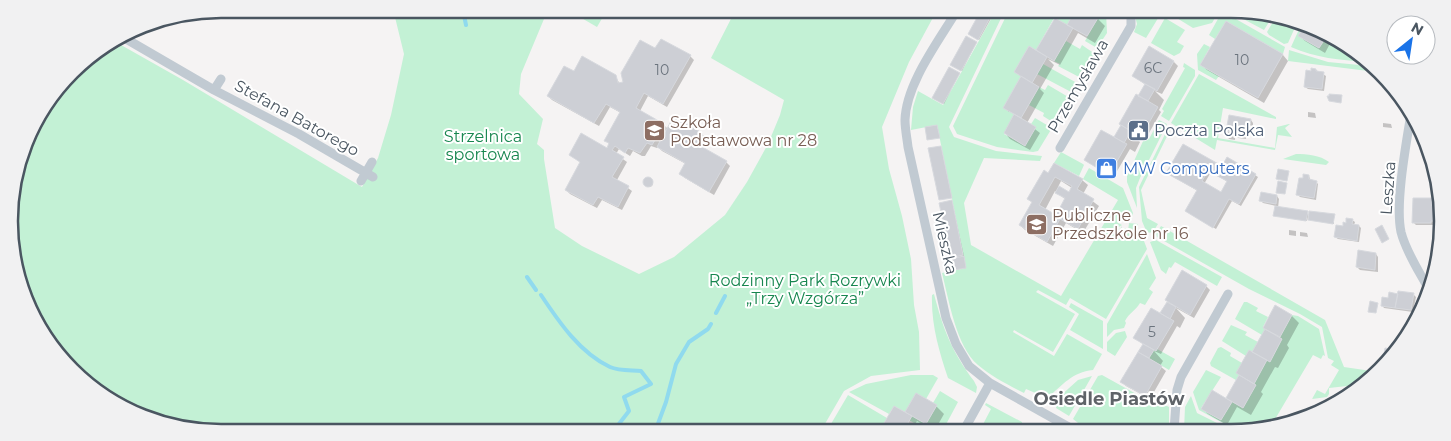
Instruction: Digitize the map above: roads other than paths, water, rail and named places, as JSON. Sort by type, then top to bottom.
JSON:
[{"type":"street","name":"Mieszka","points":[[952,18],[921,70],[910,96],[905,119],[908,147],[946,318],[956,344],[969,366],[990,383],[1063,424]]},
{"type":"street","name":"Przemysława","points":[[1060,148],[1131,26],[1131,18]]},
{"type":"street","name":"Stefana Batorego","points":[[128,40],[214,90],[299,134],[366,177],[372,162]]},
{"type":"street","name":"Stefana Batorego","points":[[214,90],[221,79]]},
{"type":"street","name":"Leszka","points":[[1409,125],[1399,213],[1402,233],[1425,281]]},
{"type":"street","points":[[1174,424],[1177,390],[1181,377],[1228,294]]},
{"type":"street","points":[[967,424],[990,383]]},
{"type":"waterway","points":[[465,18],[466,25]]},
{"type":"waterway","points":[[527,277],[536,290]]},
{"type":"waterway","points":[[541,295],[571,336],[589,354],[610,367],[621,370],[641,371],[651,384],[624,397],[629,411],[619,424]]},
{"type":"waterway","points":[[716,313],[725,296]]},
{"type":"waterway","points":[[658,424],[676,364],[689,342],[708,329],[711,324]]},
{"type":"place","name":"Poczta Polska","points":[[1138,130]]},
{"type":"place","name":"Szkoła Podstawowa nr 28","points":[[654,131]]},
{"type":"place","name":"MW Computers","points":[[1107,168]]},
{"type":"place","name":"Publiczne Przedszkole nr 16","points":[[1036,224]]},
{"type":"district","name":"Osiedle Piastów","points":[[1109,399]]},
{"type":"park label","name":"Strzelnica sportowa","points":[[483,145]]},
{"type":"park label","name":"Rodzinny Park Rozrywki „Trzy Wzgórza”","points":[[805,289]]}]
